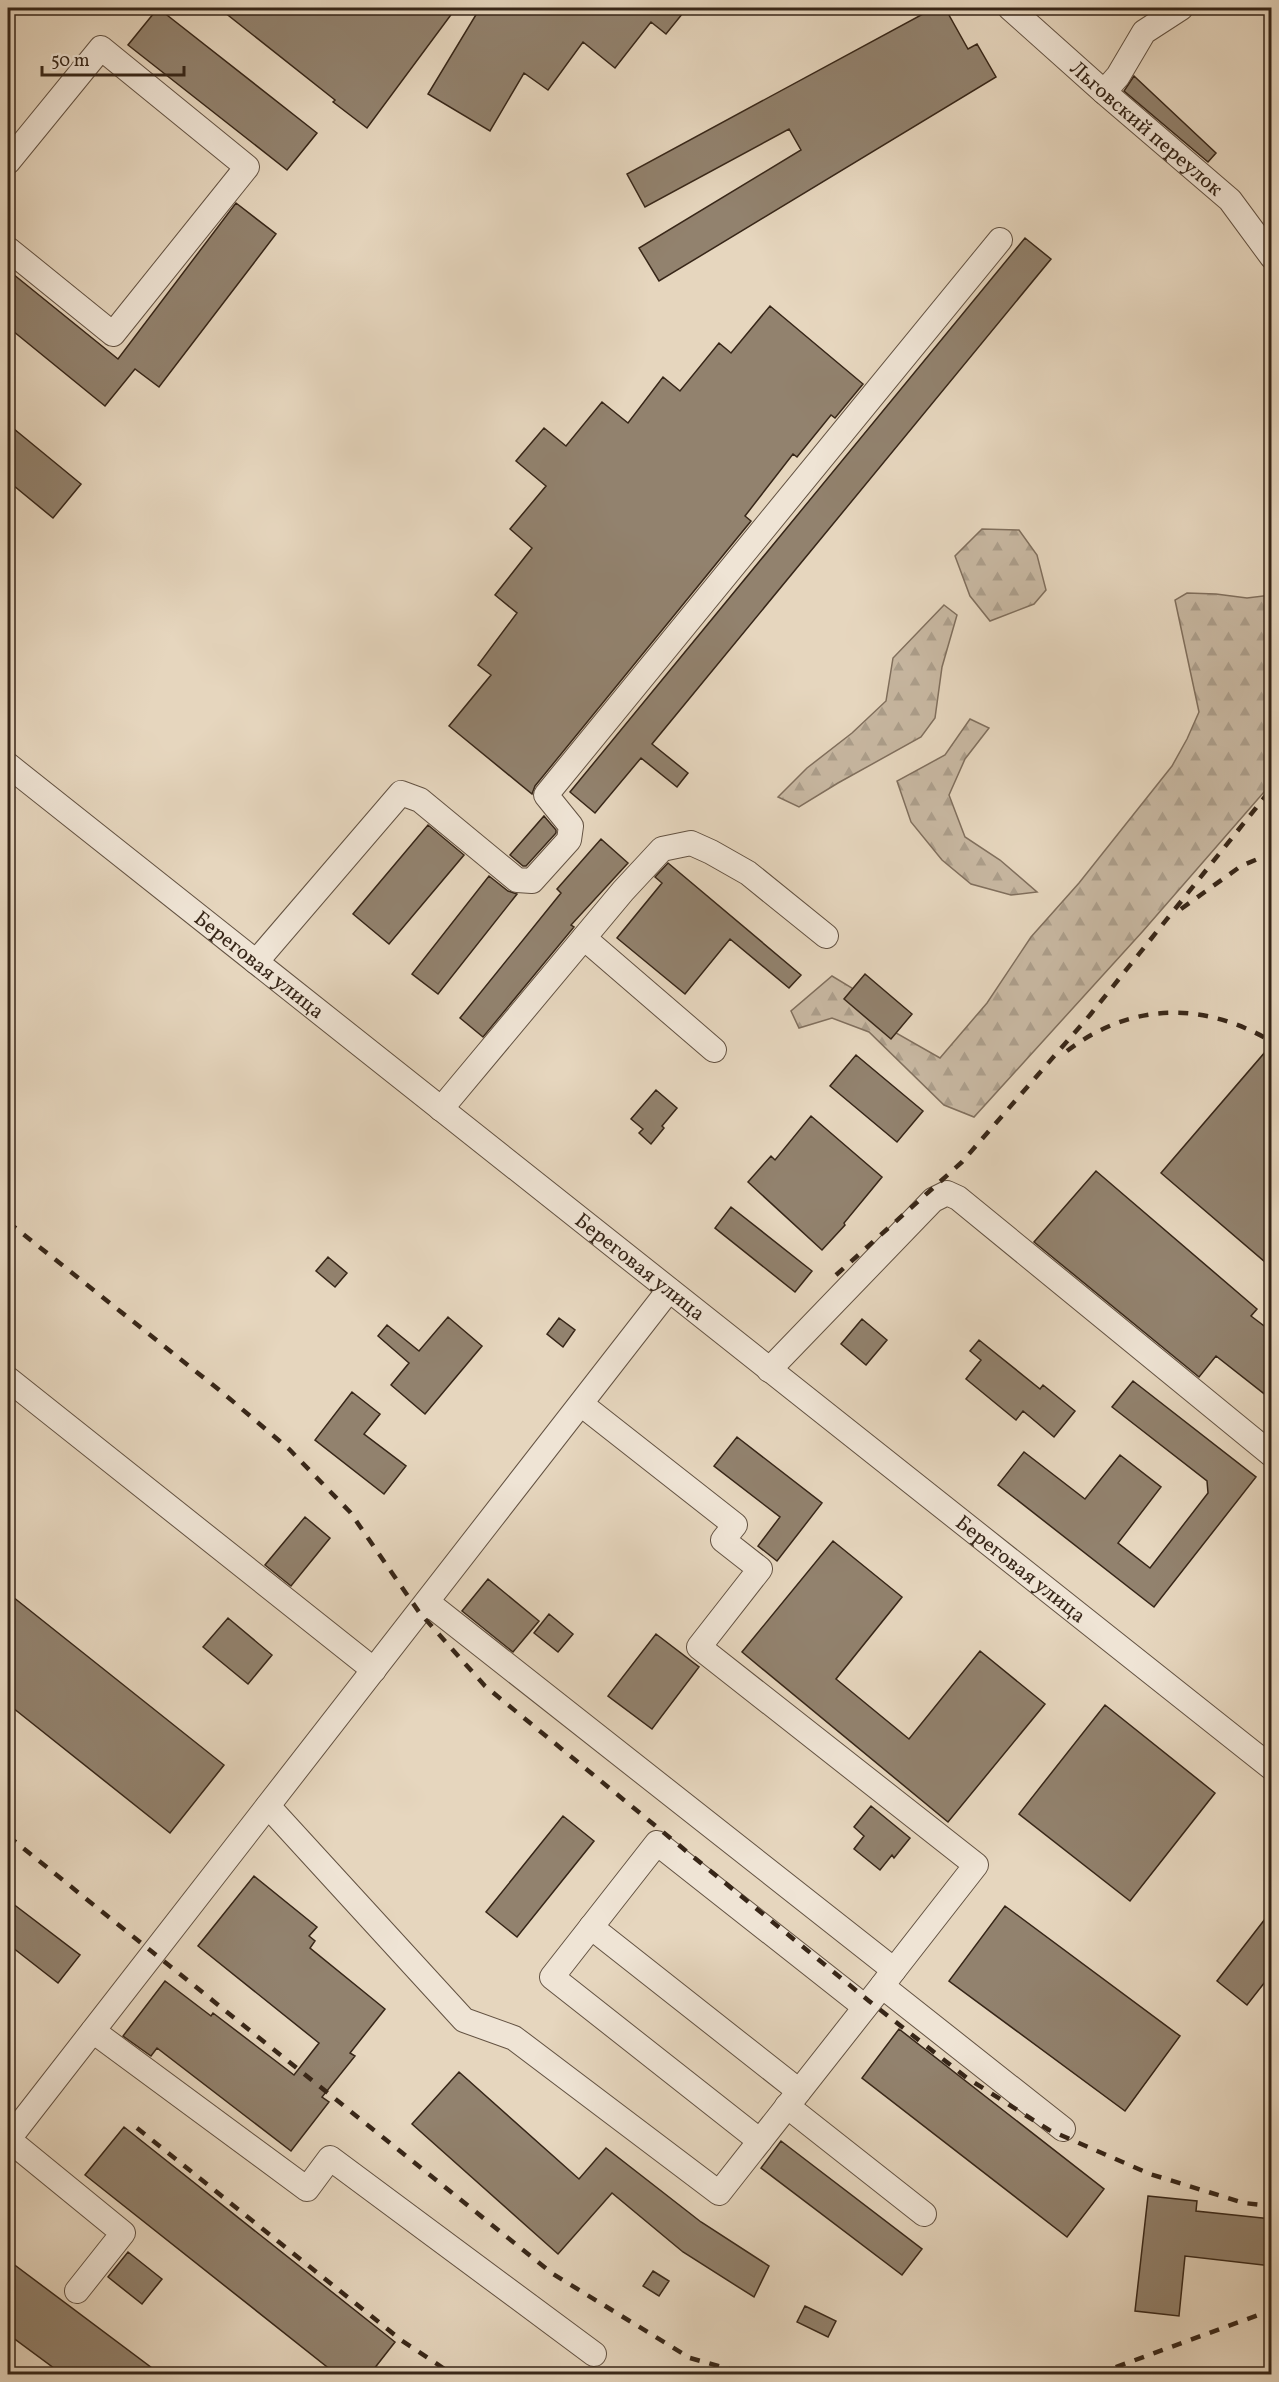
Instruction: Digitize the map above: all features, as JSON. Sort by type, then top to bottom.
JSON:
[{"type":"street","name":"Льговский переулок","points":[[1010,8],[1230,200],[1272,257]]},
{"type":"street","points":[[1104,92],[1118,76],[1144,32],[1180,8]]},
{"type":"street","points":[[8,162],[101,48],[247,167],[113,334],[8,249]]},
{"type":"street","points":[[256,962],[400,794],[420,800],[517,880],[532,881],[569,840],[571,826],[546,795],[1000,240]]},
{"type":"street","name":"Береговая улица","points":[[8,765],[1272,1768]]},
{"type":"street","points":[[441,1109],[662,849],[691,843],[748,873],[826,936]]},
{"type":"street","points":[[584,938],[714,1050]]},
{"type":"street","points":[[769,1370],[933,1200],[947,1193],[958,1198],[1272,1455]]},
{"type":"street","points":[[77,2291],[123,2233],[8,2140],[669,1290]]},
{"type":"street","points":[[8,1379],[374,1670]]},
{"type":"street","points":[[268,1806],[464,2020],[514,2038],[719,2193],[976,1865],[699,1647],[760,1569],[723,1539],[735,1525],[581,1404]]},
{"type":"street","points":[[427,1602],[888,1978],[1063,2129]]},
{"type":"street","points":[[760,2141],[552,1977],[591,1927],[657,1843],[865,2007]]},
{"type":"street","points":[[591,1927],[793,2098],[924,2214]]},
{"type":"street","points":[[93,2031],[307,2189],[330,2158],[594,2354]]},
{"type":"green space","points":[[982,529],[1019,530],[1037,555],[1046,590],[1034,604],[990,621],[970,596],[955,556]]},
{"type":"green space","points":[[1187,593],[1247,598],[1271,595],[1271,784],[1143,931],[974,1117],[944,1105],[869,1032],[832,1018],[799,1028],[791,1011],[832,976],[852,988],[882,1025],[940,1058],[987,1003],[1031,937],[1079,883],[1172,766],[1187,739],[1199,712],[1175,600]]},
{"type":"green space","points":[[944,605],[957,615],[942,667],[935,718],[921,737],[799,807],[778,797],[807,768],[852,733],[886,701],[893,658]]},
{"type":"green space","points":[[970,719],[989,728],[965,759],[949,795],[965,837],[1000,860],[1037,892],[1011,895],[971,884],[942,860],[911,822],[897,781],[945,755]]},
{"type":"building","points":[[158,8],[317,133],[287,170],[128,45]]},
{"type":"building","points":[[219,8],[456,8],[367,128]]},
{"type":"building","points":[[480,8],[687,8],[666,34],[651,22],[615,68],[583,42],[548,90],[524,73],[490,131],[428,94]]},
{"type":"building","points":[[934,8],[945,8],[968,49],[977,44],[996,77],[659,281],[639,248],[801,150],[789,129],[645,207],[627,174]]},
{"type":"building","points":[[1134,76],[1216,153],[1208,162],[1124,91]]},
{"type":"building","points":[[236,203],[276,234],[159,387],[135,369],[105,406],[8,327],[8,270],[118,359]]},
{"type":"building","points":[[1025,238],[1051,259],[652,744],[688,773],[677,787],[641,758],[595,813],[570,792]]},
{"type":"building","points":[[770,306],[863,384],[835,418],[831,415],[797,457],[793,454],[745,516],[751,521],[535,786],[532,794],[449,726],[491,675],[478,665],[517,613],[495,595],[532,548],[510,529],[546,486],[516,461],[544,428],[566,446],[602,402],[628,423],[663,377],[680,391],[719,343],[731,353]]},
{"type":"building","points":[[8,424],[81,484],[53,518],[8,481]]},
{"type":"building","points":[[544,816],[556,833],[526,866],[523,866],[510,855]]},
{"type":"building","points":[[428,825],[464,855],[389,944],[353,914]]},
{"type":"building","points":[[601,839],[628,863],[571,925],[574,927],[483,1037],[460,1018],[561,893],[557,889]]},
{"type":"building","points":[[668,863],[801,975],[789,988],[730,939],[685,994],[617,938],[662,883],[655,877]]},
{"type":"building","points":[[489,876],[508,891],[517,894],[438,994],[412,974]]},
{"type":"building","points":[[865,974],[912,1014],[891,1039],[844,999]]},
{"type":"building","points":[[1272,1044],[1272,1268],[1161,1173]]},
{"type":"building","points":[[856,1055],[923,1111],[897,1142],[830,1086]]},
{"type":"building","points":[[656,1090],[677,1108],[651,1144],[639,1133],[643,1129],[631,1119]]},
{"type":"building","points":[[811,1116],[882,1177],[844,1223],[845,1225],[822,1250],[748,1182],[771,1156],[775,1160]]},
{"type":"building","points":[[1096,1171],[1257,1309],[1251,1316],[1272,1332],[1272,1400],[1216,1356],[1199,1377],[1034,1242]]},
{"type":"building","points":[[731,1207],[812,1271],[795,1292],[715,1228]]},
{"type":"building","points":[[328,1257],[347,1273],[335,1287],[316,1271]]},
{"type":"building","points":[[448,1317],[482,1346],[425,1414],[391,1385],[409,1363],[378,1336],[387,1325],[419,1351]]},
{"type":"building","points":[[559,1318],[575,1330],[563,1347],[547,1334]]},
{"type":"building","points":[[862,1319],[887,1340],[866,1365],[841,1344]]},
{"type":"building","points":[[979,1340],[1040,1389],[1043,1385],[1075,1411],[1054,1437],[1023,1411],[1016,1420],[966,1379],[981,1360],[970,1351]]},
{"type":"building","points":[[1133,1381],[1256,1477],[1154,1607],[998,1485],[1024,1452],[1085,1499],[1120,1455],[1161,1487],[1118,1543],[1150,1568],[1208,1493],[1207,1481],[1112,1407]]},
{"type":"building","points":[[352,1392],[380,1414],[364,1434],[406,1466],[384,1494],[315,1440]]},
{"type":"building","points":[[737,1437],[822,1503],[777,1561],[758,1546],[780,1517],[714,1466]]},
{"type":"building","points":[[305,1517],[330,1538],[291,1586],[265,1565]]},
{"type":"building","points":[[833,1541],[902,1597],[836,1679],[909,1739],[980,1651],[1045,1704],[948,1822],[742,1652]]},
{"type":"building","points":[[488,1579],[539,1621],[513,1652],[462,1611]]},
{"type":"building","points":[[8,1593],[224,1765],[170,1833],[8,1704]]},
{"type":"building","points":[[549,1614],[573,1634],[558,1652],[534,1633]]},
{"type":"building","points":[[228,1618],[272,1655],[248,1684],[203,1647]]},
{"type":"building","points":[[656,1634],[699,1667],[652,1729],[608,1696]]},
{"type":"building","points":[[1105,1705],[1215,1793],[1130,1901],[1019,1814]]},
{"type":"building","points":[[871,1806],[910,1838],[894,1858],[892,1855],[880,1870],[854,1849],[864,1836],[854,1827]]},
{"type":"building","points":[[563,1816],[594,1841],[517,1937],[486,1912]]},
{"type":"building","points":[[254,1876],[317,1927],[309,1936],[315,1941],[310,1948],[385,2009],[350,2053],[355,2056],[322,2097],[329,2102],[291,2151],[157,2048],[151,2056],[123,2036],[165,1981],[211,2016],[213,2013],[294,2075],[319,2043],[198,1946]]},
{"type":"building","points":[[8,1900],[80,1955],[58,1983],[8,1944]]},
{"type":"building","points":[[1005,1906],[1180,2036],[1125,2111],[949,1981]]},
{"type":"building","points":[[1272,1910],[1272,1973],[1247,2005],[1217,1981]]},
{"type":"building","points":[[899,2029],[1104,2189],[1067,2237],[862,2078]]},
{"type":"building","points":[[459,2072],[579,2179],[606,2148],[701,2222],[769,2266],[754,2297],[683,2252],[612,2193],[558,2254],[412,2124]]},
{"type":"building","points":[[124,2127],[395,2342],[370,2374],[336,2374],[85,2175]]},
{"type":"building","points":[[781,2141],[922,2249],[902,2275],[761,2168]]},
{"type":"building","points":[[1148,2196],[1197,2201],[1196,2211],[1272,2219],[1272,2266],[1185,2256],[1179,2316],[1135,2311]]},
{"type":"building","points":[[128,2252],[162,2279],[142,2304],[108,2277]]},
{"type":"building","points":[[8,2260],[160,2374],[62,2374],[8,2334]]},
{"type":"building","points":[[653,2271],[669,2281],[659,2296],[643,2286]]},
{"type":"building","points":[[805,2306],[836,2321],[828,2337],[797,2322]]},
{"type":"railway","points":[[836,1275],[962,1162],[1090,1015],[1272,788]]},
{"type":"railway","points":[[1181,909],[1241,866],[1272,853]]},
{"type":"railway","points":[[1067,1051],[1091,1035],[1116,1024],[1141,1016],[1166,1013],[1192,1014],[1218,1019],[1243,1027],[1269,1040]]},
{"type":"railway","points":[[8,1222],[223,1393],[289,1449],[350,1512],[419,1612],[485,1686],[869,2001],[967,2078],[1049,2130],[1150,2174],[1244,2203],[1272,2206]]},
{"type":"railway","points":[[8,1836],[553,2274],[690,2358],[747,2374]]},
{"type":"railway","points":[[137,2128],[401,2340],[452,2374]]},
{"type":"railway","points":[[1097,2374],[1272,2310]]}]
